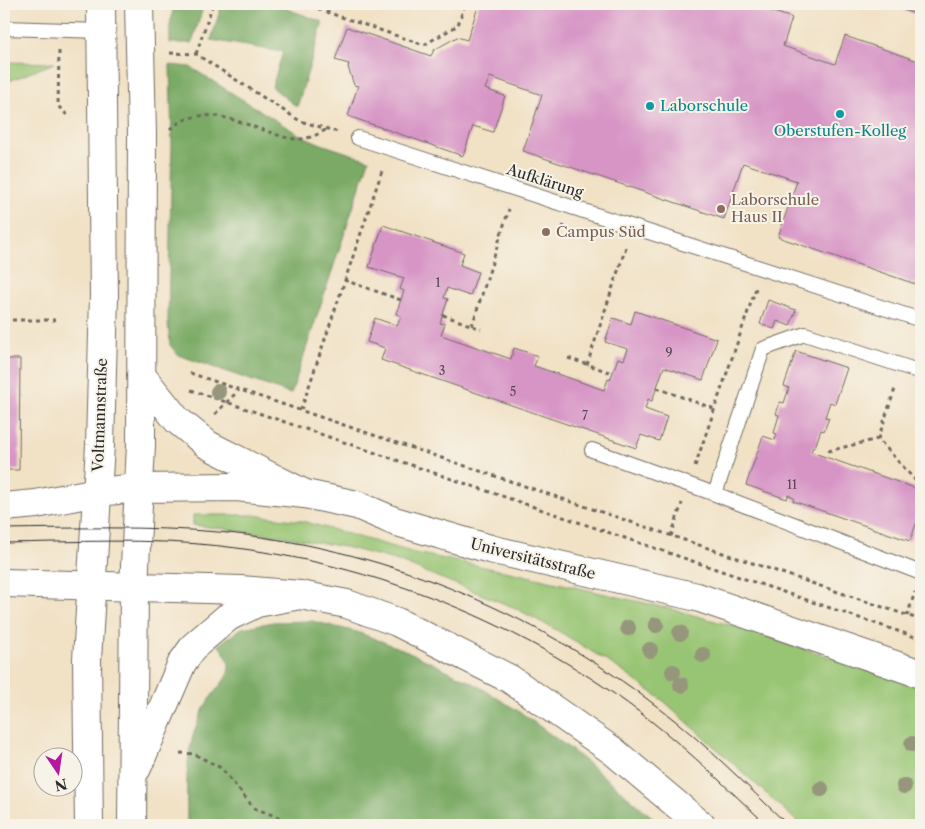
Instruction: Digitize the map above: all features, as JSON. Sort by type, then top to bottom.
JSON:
[{"type":"street","name":"Voltmannstraße","points":[[89,825],[87,660],[97,492],[104,296],[101,4]]},
{"type":"street","points":[[132,825],[134,586],[141,446],[142,134],[140,4]]},
{"type":"street","points":[[141,375],[177,420],[208,445],[305,494]]},
{"type":"street","name":"Universitätsstraße","points":[[4,507],[36,504],[97,492],[138,488],[236,486],[305,494],[357,505],[394,520],[490,549],[697,597],[921,674]]},
{"type":"street","points":[[4,583],[242,590],[300,595],[347,604],[397,622],[510,678],[613,751],[701,825]]},
{"type":"street","points":[[132,781],[182,664],[194,646],[228,617],[250,606],[300,595]]},
{"type":"lane","points":[[4,28],[101,30]]},
{"type":"lane","name":"Aufklärung","points":[[358,138],[921,320]]},
{"type":"lane","points":[[715,494],[763,349],[805,334],[921,372]]},
{"type":"lane","points":[[592,450],[715,494],[921,573]]},
{"type":"path","points":[[196,54],[213,4]]},
{"type":"path","points":[[303,4],[424,45],[458,25],[465,4]]},
{"type":"path","points":[[59,51],[58,106],[68,116]]},
{"type":"path","points":[[170,53],[196,54],[300,121],[358,138]]},
{"type":"path","points":[[164,134],[180,120],[206,114],[297,139],[312,137],[327,129]]},
{"type":"path","points":[[301,410],[390,148]]},
{"type":"path","points":[[472,326],[516,189]]},
{"type":"path","points":[[587,365],[632,227]]},
{"type":"path","points":[[671,536],[762,269]]},
{"type":"path","points":[[344,280],[401,300]]},
{"type":"path","points":[[443,314],[481,329]]},
{"type":"path","points":[[4,320],[55,320]]},
{"type":"path","points":[[568,358],[612,373]]},
{"type":"path","points":[[878,439],[903,366]]},
{"type":"path","points":[[190,373],[921,620]]},
{"type":"path","points":[[657,388],[715,409]]},
{"type":"path","points":[[187,389],[921,640]]},
{"type":"path","points":[[226,403],[239,390]]},
{"type":"path","points":[[828,451],[878,439]]},
{"type":"path","points":[[878,439],[916,481]]},
{"type":"path","points":[[180,753],[194,754],[221,768],[254,808],[299,825]]},
{"type":"green space","points":[[174,4],[204,4],[192,43],[170,43],[170,26]]},
{"type":"green space","points":[[222,4],[273,4],[323,22],[297,107],[272,87],[283,52],[211,40]]},
{"type":"green space","points":[[4,62],[54,63],[4,83]]},
{"type":"green space","points":[[170,65],[190,67],[298,134],[369,160],[291,394],[178,355],[170,345],[168,323],[172,142]]},
{"type":"green space","points":[[193,515],[253,515],[302,521],[415,553],[514,573],[675,610],[744,629],[921,687],[921,825],[801,825],[665,702],[615,666],[562,633],[513,607],[395,560],[345,547],[281,536],[193,525]]},
{"type":"green space","points":[[312,621],[357,632],[407,651],[473,683],[520,712],[573,751],[662,825],[187,825],[187,773],[190,747],[208,701],[228,674],[229,669],[226,656],[218,645],[242,628],[273,622]]},
{"type":"building","name":"Laborschule","points":[[479,4],[750,4],[792,18],[783,46],[835,64],[845,36],[921,62],[921,286],[778,237],[797,181],[743,163],[724,219],[523,151],[542,95],[490,77],[485,89],[505,96],[493,132],[473,126],[463,156],[348,116],[358,86],[354,85],[348,67],[349,64],[335,60],[347,27],[431,56],[434,50],[457,37],[467,40]]},
{"type":"building","points":[[885,4],[921,4],[921,16]]},
{"type":"building","points":[[383,225],[464,253],[460,265],[478,272],[470,296],[447,288],[444,298],[448,299],[440,323],[445,324],[441,335],[511,359],[514,348],[538,356],[534,366],[604,390],[618,358],[624,360],[628,349],[605,342],[613,318],[631,324],[635,311],[717,339],[703,380],[664,367],[652,401],[648,399],[645,409],[667,417],[659,441],[641,435],[636,448],[381,360],[385,348],[367,342],[375,318],[397,326],[401,316],[396,314],[404,291],[400,289],[404,278],[369,267]]},
{"type":"building","points":[[768,300],[796,310],[790,326],[777,321],[774,329],[760,324]]},
{"type":"building","points":[[796,351],[847,368],[835,404],[830,402],[825,417],[829,418],[824,431],[821,430],[815,447],[813,447],[811,452],[921,490],[921,525],[916,524],[910,541],[793,501],[794,498],[788,495],[787,499],[746,485],[763,436],[775,440],[777,434],[774,433],[779,415],[776,414],[780,402],[784,403],[789,388],[784,386]]},
{"type":"building","points":[[4,359],[20,359],[19,470],[4,470]]},
{"type":"tram line","points":[[4,529],[111,528],[218,532],[278,540],[337,552],[394,568],[451,588],[506,613],[559,641],[610,673],[693,735],[788,825]]},
{"type":"tram line","points":[[4,543],[139,541],[220,546],[278,554],[392,583],[501,627],[553,655],[603,686],[666,733],[767,825]]},
{"type":"place","name":"Laborschule","points":[[650,106]]},
{"type":"place","name":"Oberstufen-Kolleg","points":[[840,114]]},
{"type":"place","name":"Laborschule Haus II","points":[[721,209]]},
{"type":"place","name":"Campus Süd","points":[[546,232]]}]
